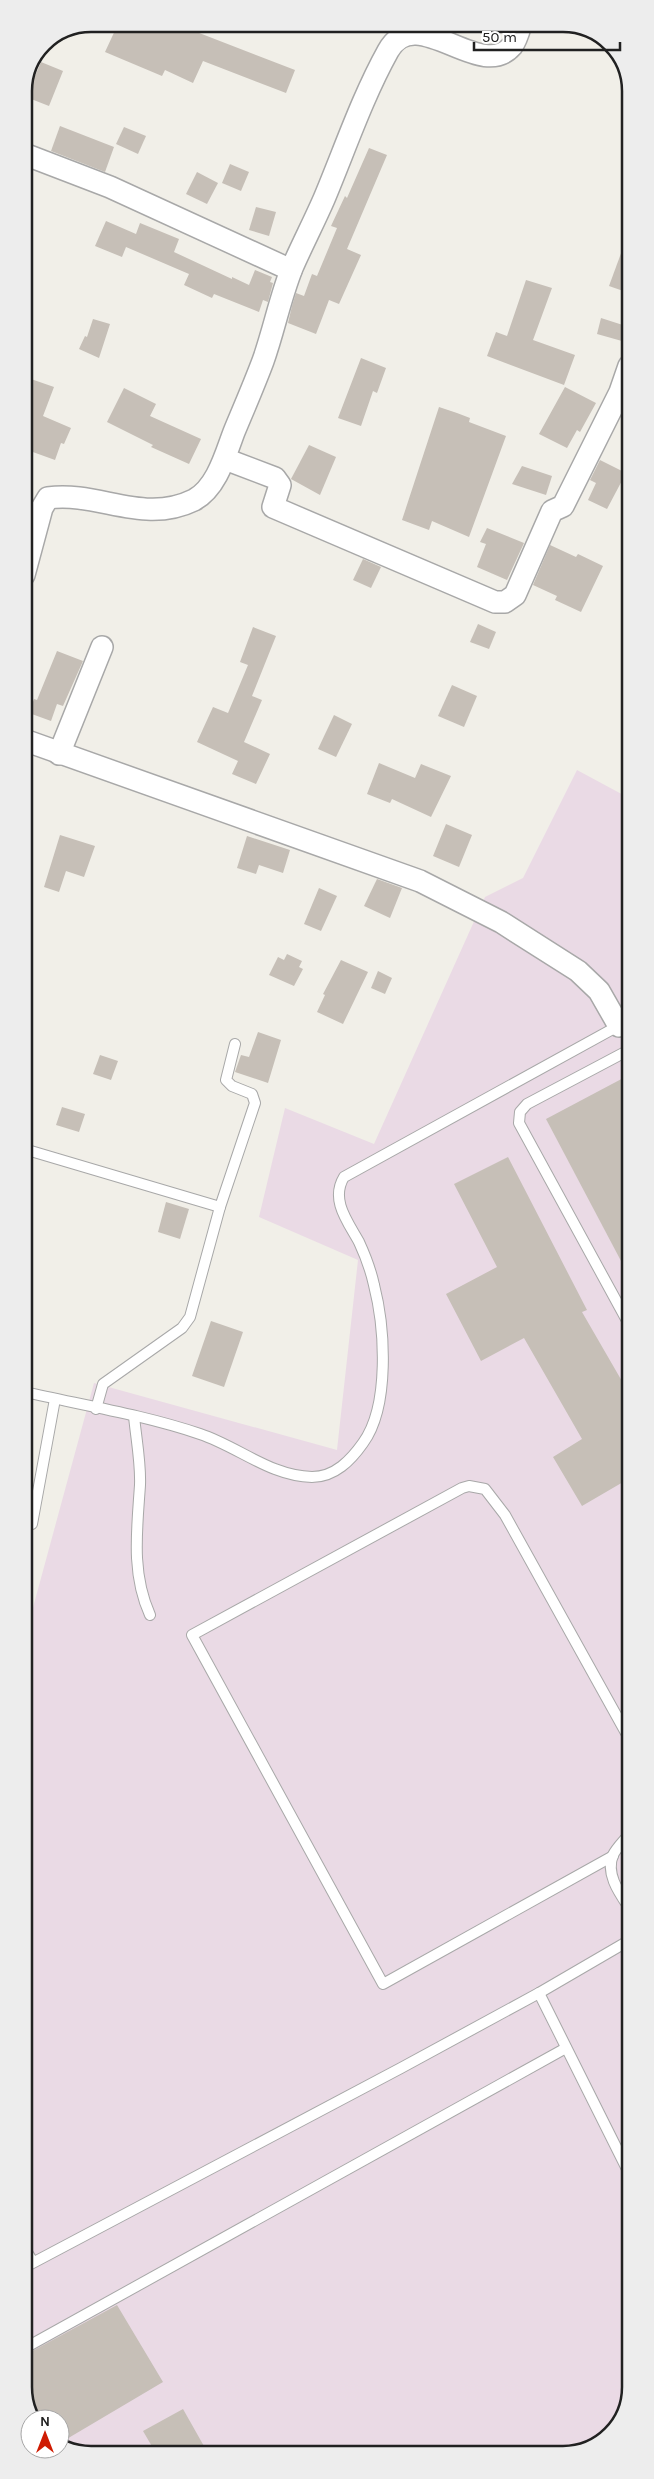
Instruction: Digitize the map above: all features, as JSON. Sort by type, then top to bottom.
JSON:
[{"type":"street","points":[[32,545],[42,508],[48,498],[67,496],[129,508],[172,509],[197,498],[214,479],[225,459],[263,360],[291,270],[324,199],[357,114],[395,33]]},
{"type":"street","points":[[415,33],[438,38],[471,53],[494,55],[504,53],[513,46],[518,33]]},
{"type":"street","points":[[32,157],[110,187],[291,270]]},
{"type":"street","points":[[225,459],[275,478],[280,485],[273,507],[495,602],[505,602],[514,595],[552,511],[562,506],[622,386]]},
{"type":"street","points":[[59,754],[102,647]]},
{"type":"street","points":[[32,743],[420,882],[501,922],[578,971],[598,991],[622,1021]]},
{"type":"lane","points":[[32,1394],[134,1416],[202,1435],[284,1474],[314,1477],[338,1470],[353,1457],[370,1434],[379,1402],[382,1372],[381,1330],[374,1285],[360,1244],[344,1215],[340,1202],[340,1185],[344,1177],[622,1024]]},
{"type":"lane","points":[[96,1409],[102,1384],[188,1322],[220,1207],[255,1103],[252,1094],[232,1086],[226,1080],[225,1075],[235,1044]]},
{"type":"lane","points":[[622,1054],[527,1104],[520,1112],[519,1123],[622,1311]]},
{"type":"lane","points":[[32,1151],[220,1207]]},
{"type":"lane","points":[[32,1524],[55,1399]]},
{"type":"lane","points":[[134,1416],[140,1484],[135,1529],[137,1564],[142,1596],[150,1615]]},
{"type":"lane","points":[[622,1726],[502,1510],[485,1489],[477,1487],[462,1488],[421,1508],[192,1634],[383,1984],[613,1856],[622,1844]]},
{"type":"lane","points":[[613,1856],[612,1873],[616,1889],[622,1898]]},
{"type":"lane","points":[[32,2263],[539,1993],[622,1945]]},
{"type":"lane","points":[[539,1993],[622,2158]]},
{"type":"lane","points":[[32,2344],[566,2048]]},
{"type":"shaded area","points":[[577,770],[622,794],[622,2388],[618,2407],[609,2423],[595,2437],[585,2442],[563,2446],[80,2445],[70,2442],[70,2409],[41,2409],[36,2407],[32,2388],[32,1611],[94,1383],[337,1450],[358,1260],[259,1217],[285,1108],[374,1144],[485,897],[523,878]]},
{"type":"building","points":[[114,33],[199,33],[295,70],[286,93],[203,61],[193,83],[165,70],[162,76],[105,52]]},
{"type":"building","points":[[41,62],[63,71],[49,106],[32,99],[35,75]]},
{"type":"building","points":[[60,126],[114,147],[105,172],[51,151]]},
{"type":"building","points":[[124,127],[146,136],[138,154],[116,144]]},
{"type":"building","points":[[369,148],[387,155],[347,249],[361,255],[339,304],[329,300],[316,334],[288,323],[292,306],[296,293],[304,296],[312,274],[317,276],[337,228],[331,226],[345,196],[347,198]]},
{"type":"building","points":[[230,164],[249,172],[241,191],[222,183]]},
{"type":"building","points":[[197,172],[218,183],[207,204],[186,194]]},
{"type":"building","points":[[256,207],[276,212],[269,236],[249,230]]},
{"type":"building","points":[[106,221],[136,234],[140,223],[179,239],[174,252],[249,285],[255,270],[272,277],[270,282],[273,283],[268,302],[263,300],[259,312],[214,294],[212,298],[184,285],[189,274],[126,247],[122,257],[95,246]]},
{"type":"building","points":[[622,251],[622,291],[609,286]]},
{"type":"building","points":[[526,280],[552,288],[533,340],[575,355],[564,385],[487,356],[496,332],[507,336]]},
{"type":"building","points":[[601,318],[622,325],[622,341],[597,334]]},
{"type":"building","points":[[93,319],[110,324],[99,358],[79,349],[85,336],[87,337]]},
{"type":"building","points":[[361,358],[386,368],[377,393],[373,391],[361,426],[338,418]]},
{"type":"building","points":[[32,379],[54,387],[43,416],[71,428],[64,444],[61,443],[55,460],[32,452]]},
{"type":"building","points":[[565,387],[596,403],[580,432],[577,430],[567,448],[539,434]]},
{"type":"building","points":[[124,388],[156,404],[150,416],[201,439],[189,464],[151,447],[153,445],[107,422]]},
{"type":"building","points":[[439,407],[470,418],[469,422],[506,436],[469,537],[432,521],[429,530],[402,520]]},
{"type":"building","points":[[309,445],[336,457],[320,495],[291,479]]},
{"type":"building","points":[[600,460],[622,471],[622,481],[607,509],[588,500],[596,483],[590,480]]},
{"type":"building","points":[[522,466],[552,476],[546,495],[512,484]]},
{"type":"building","points":[[487,528],[524,543],[507,580],[477,567],[486,544],[480,542]]},
{"type":"building","points":[[550,545],[576,557],[578,554],[603,566],[581,612],[555,600],[557,596],[533,585]]},
{"type":"building","points":[[363,559],[381,567],[371,588],[353,580]]},
{"type":"building","points":[[478,624],[496,632],[489,649],[470,642]]},
{"type":"building","points":[[253,627],[276,636],[252,696],[262,700],[244,742],[270,754],[256,784],[232,774],[238,761],[197,742],[213,707],[228,713],[248,665],[240,662]]},
{"type":"building","points":[[57,651],[83,661],[63,706],[57,704],[51,721],[32,714],[32,705],[34,699],[37,700]]},
{"type":"building","points":[[452,685],[477,696],[464,727],[438,716]]},
{"type":"building","points":[[334,715],[352,724],[336,757],[318,749]]},
{"type":"building","points":[[379,763],[415,778],[421,764],[451,776],[431,817],[392,799],[390,803],[367,794]]},
{"type":"building","points":[[446,824],[472,835],[459,867],[433,856]]},
{"type":"building","points":[[60,835],[95,846],[84,877],[66,871],[59,892],[44,887]]},
{"type":"building","points":[[247,836],[290,850],[283,873],[259,865],[256,874],[237,868]]},
{"type":"building","points":[[377,879],[402,888],[390,918],[364,906]]},
{"type":"building","points":[[319,888],[337,896],[321,931],[304,924]]},
{"type":"building","points":[[287,954],[302,961],[299,967],[303,969],[294,986],[269,975],[278,957],[284,960]]},
{"type":"building","points":[[341,960],[368,972],[343,1024],[317,1012],[325,995],[323,994]]},
{"type":"building","points":[[378,971],[392,978],[385,994],[371,988]]},
{"type":"building","points":[[258,1032],[281,1040],[268,1083],[235,1072],[241,1055],[249,1057]]},
{"type":"building","points":[[100,1055],[118,1061],[111,1080],[93,1074]]},
{"type":"building","points":[[622,1079],[622,1263],[546,1119]]},
{"type":"building","points":[[62,1107],[85,1114],[79,1132],[56,1125]]},
{"type":"building","points":[[508,1157],[587,1310],[582,1312],[622,1381],[622,1483],[582,1506],[553,1457],[582,1439],[524,1338],[481,1361],[446,1294],[497,1267],[454,1184]]},
{"type":"building","points":[[166,1202],[189,1209],[180,1239],[158,1232]]},
{"type":"building","points":[[211,1321],[243,1332],[224,1387],[192,1376]]},
{"type":"building","points":[[117,2305],[163,2382],[70,2437],[70,2409],[37,2409],[32,2388],[32,2351]]},
{"type":"building","points":[[183,2409],[204,2446],[152,2446],[143,2431]]}]
